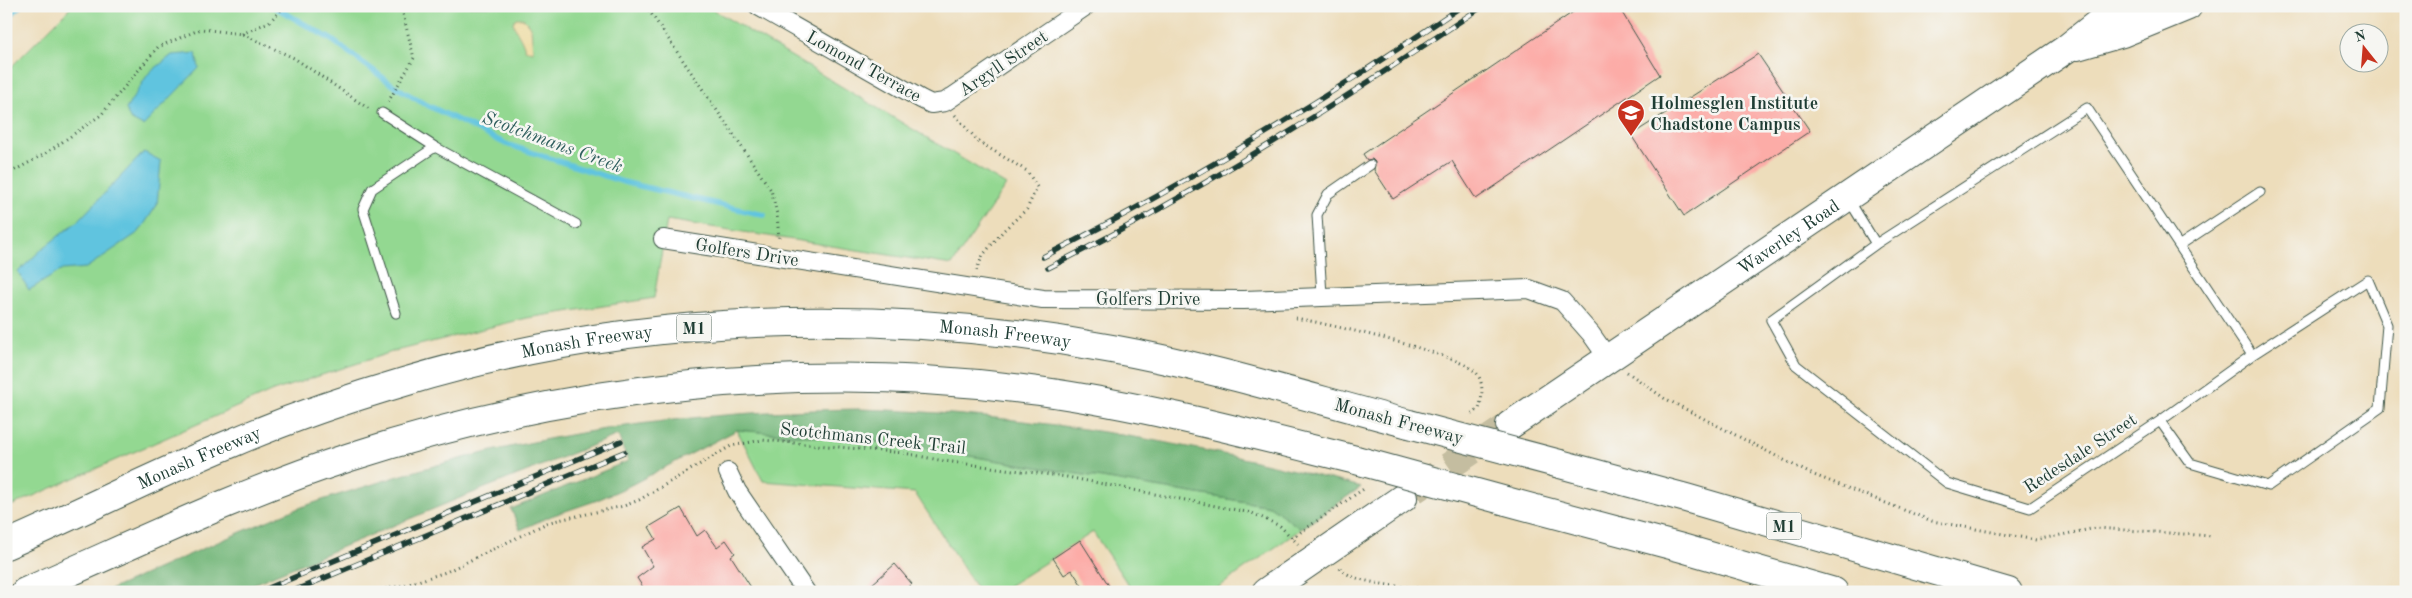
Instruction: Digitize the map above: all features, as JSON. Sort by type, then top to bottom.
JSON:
[{"type":"main road","name":"Waverley Road","points":[[1510,425],[2066,49],[2111,13],[2125,6]]},
{"type":"main road","name":"Waverley Road","points":[[2066,49],[2122,33],[2188,6]]},
{"type":"main road","name":"Monash Freeway","points":[[6,545],[230,443],[396,384],[536,349],[603,338],[684,328],[763,322],[889,323],[980,329],[1047,338],[1183,364],[1704,503],[2008,592]]},
{"type":"main road","points":[[25,592],[265,489],[366,452],[448,428],[521,410],[618,392],[689,384],[829,377],[900,379],[987,385],[1108,403],[1356,460],[1682,548],[1834,592]]},
{"type":"main road","points":[[1266,592],[1403,498]]},
{"type":"street","name":"Lomond Terrace","points":[[758,6],[931,104],[946,102]]},
{"type":"street","name":"Argyll Street","points":[[946,102],[1086,6]]},
{"type":"street","name":"Golfers Drive","points":[[663,239],[1043,299],[1244,300],[1322,295],[1529,289],[1562,300],[1591,334],[1608,358]]},
{"type":"street","points":[[728,472],[737,491],[806,592]]},
{"type":"lane","points":[[1848,197],[1876,244],[2088,108],[2252,355]]},
{"type":"lane","points":[[384,109],[435,147],[576,224]]},
{"type":"lane","points":[[396,313],[363,209],[372,189],[435,147]]},
{"type":"lane","points":[[1322,295],[1316,215],[1328,194],[1370,165]]},
{"type":"lane","points":[[2180,245],[2260,192]]},
{"type":"lane","name":"Redesdale Street","points":[[1876,244],[1771,320],[1796,364],[1946,483],[2030,508],[2160,421],[2252,355],[2368,280],[2387,325],[2380,408],[2268,486],[2190,463],[2160,421]]},
{"type":"path","points":[[242,34],[269,22],[285,6]]},
{"type":"path","points":[[6,175],[45,154],[100,115],[158,47],[201,30],[242,34],[294,58],[368,108],[384,109],[414,58],[400,6]]},
{"type":"path","points":[[646,6],[771,190],[777,214],[780,257]]},
{"type":"path","points":[[946,102],[979,142],[1027,171],[1037,188],[1027,209],[1004,230],[983,255],[974,276]]},
{"type":"path","points":[[1290,317],[1415,347],[1467,365],[1479,375],[1482,391],[1479,409],[1471,415]]},
{"type":"path","points":[[1608,358],[1664,398],[1809,473],[1932,521],[2036,540],[2096,528],[2212,536]]},
{"type":"path","name":"Scotchmans Creek Trail","points":[[371,592],[405,585],[446,572],[550,522],[624,506],[639,500],[720,451],[742,443],[762,440],[904,453],[944,461],[1067,477],[1252,513],[1280,526],[1298,545]]},
{"type":"path","points":[[1292,538],[1365,488]]},
{"type":"path","points":[[1339,566],[1351,577],[1369,582],[1467,592]]},
{"type":"green space","points":[[72,6],[707,6],[1006,185],[952,265],[667,220],[654,298],[527,318],[395,351],[273,391],[6,508],[6,72]]},
{"type":"green space","points":[[859,409],[987,417],[1112,433],[1237,457],[1361,487],[1301,529],[1270,506],[898,444],[737,430],[625,488],[520,530],[511,509],[628,461],[618,435],[455,500],[234,592],[105,592],[295,509],[426,468],[487,452],[608,428],[670,420],[732,414]]},
{"type":"green space","points":[[737,430],[898,444],[1270,506],[1301,529],[1212,592],[1133,592],[1093,532],[999,592],[979,592],[915,493],[763,481]]},
{"type":"sand","points":[[516,18],[523,18],[531,28],[533,52],[525,50],[513,22]]},
{"type":"water","points":[[196,53],[199,68],[143,126],[130,119],[126,109],[148,74],[172,55]]},
{"type":"water","points":[[144,152],[161,161],[157,205],[139,232],[86,268],[62,270],[29,290],[18,272],[42,249],[78,221]]},
{"type":"building","points":[[1582,6],[1618,6],[1660,75],[1476,199],[1452,161],[1393,199],[1374,170],[1375,162],[1372,159],[1367,160],[1363,154]]},
{"type":"building","points":[[1758,54],[1810,131],[1684,216],[1631,135]]},
{"type":"building","points":[[681,508],[697,536],[705,530],[717,547],[726,540],[735,553],[731,556],[754,592],[646,592],[637,578],[653,566],[642,547],[656,539],[649,527]]},
{"type":"building","points":[[1080,540],[1113,592],[1086,592],[1072,570],[1064,575],[1053,558]]},
{"type":"building","points":[[895,564],[912,584],[903,592],[863,592]]},
{"type":"waterway","points":[[6,19],[20,6]]},
{"type":"waterway","name":"Scotchmans Creek","points":[[273,6],[332,40],[393,85],[421,102],[506,144],[623,182],[764,215]]},
{"type":"tunnel","points":[[1414,490],[1510,425]]},
{"type":"railway","points":[[1043,257],[1151,200],[1256,139],[1360,74],[1462,6]]},
{"type":"railway","points":[[1048,268],[1105,239],[1270,144],[1483,6]]},
{"type":"railway","points":[[259,592],[621,441]]},
{"type":"railway","points":[[291,592],[624,452]]},
{"type":"place","name":"Holmesglen Institute Chadstone Campus","points":[[1631,137]]}]
